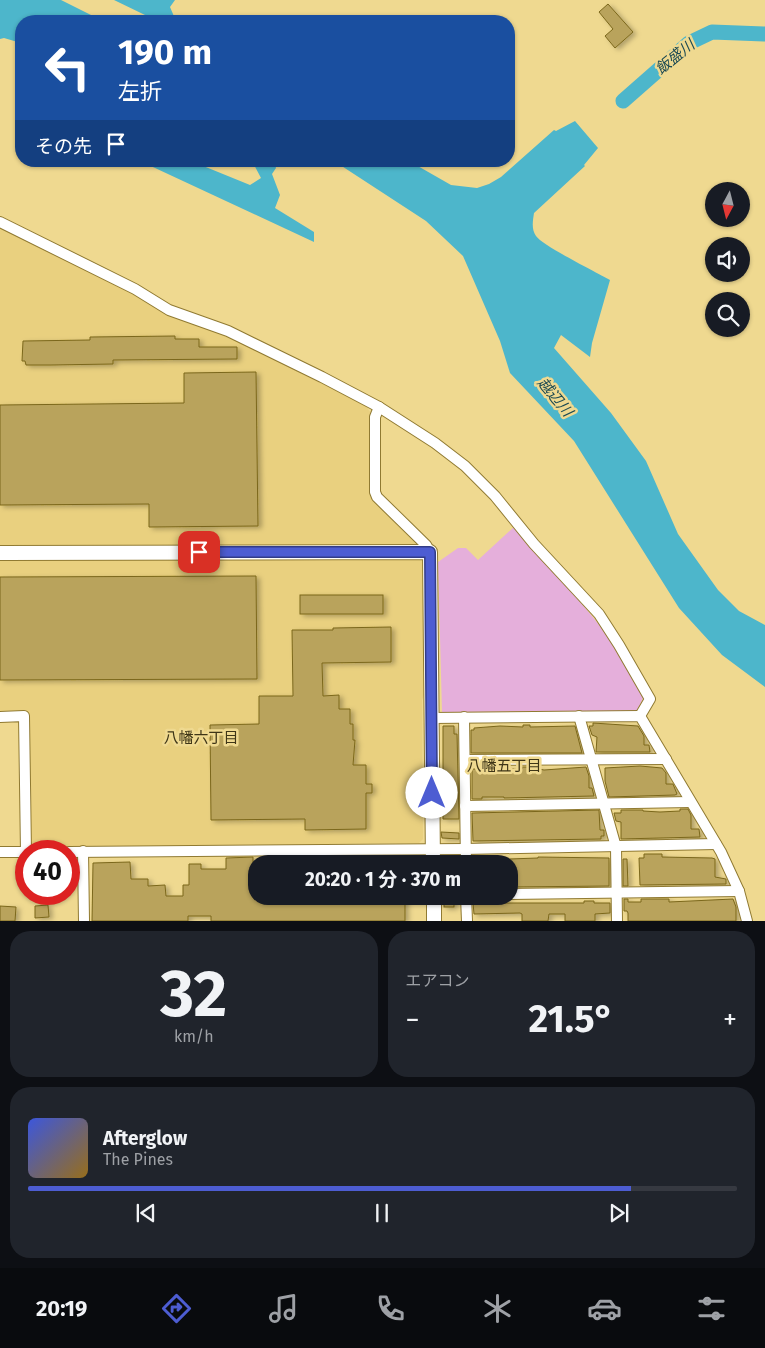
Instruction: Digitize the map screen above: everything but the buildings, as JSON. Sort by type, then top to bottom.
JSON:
[{"type":"street","points":[[0,222],[135,289],[169,310],[228,330],[379,407],[435,443],[478,478],[496,496],[534,544],[599,614],[650,699],[640,716]]},
{"type":"street","points":[[379,407],[374,417],[375,492],[377,497],[426,545],[430,552],[433,855]]},
{"type":"street","points":[[0,553],[430,552]]},
{"type":"street","points":[[0,717],[24,716],[26,840]]},
{"type":"street","points":[[579,716],[616,848],[617,920]]},
{"type":"street","points":[[432,718],[640,716]]},
{"type":"street","points":[[640,716],[716,844],[739,891],[747,920]]},
{"type":"street","points":[[464,717],[466,855]]},
{"type":"street","points":[[465,760],[666,760]]},
{"type":"street","points":[[465,806],[690,802]]},
{"type":"street","points":[[80,851],[616,848],[716,844]]},
{"type":"street","points":[[83,851],[84,920]]},
{"type":"street","points":[[0,852],[15,852]]},
{"type":"street","points":[[518,894],[739,891]]},
{"type":"street","points":[[434,905],[434,920]]},
{"type":"street","points":[[466,905],[467,920]]},
{"type":"shaded area","points":[[0,228],[133,293],[167,315],[226,335],[366,406],[370,412],[370,493],[373,499],[425,552],[425,693],[422,700],[423,839],[419,843],[80,846],[80,840],[29,840],[27,713],[0,713]]},
{"type":"shaded area","points":[[515,526],[590,613],[617,649],[644,696],[637,711],[442,712],[438,562],[458,548],[466,548],[478,560]]},
{"type":"water","points":[[0,0],[61,0],[91,15],[15,15],[15,41],[4,38],[0,39]]},
{"type":"water","points":[[114,0],[175,0],[170,7],[173,15],[145,15]]},
{"type":"water","name":"越辺川","points":[[575,121],[598,148],[585,166],[534,213],[533,230],[536,236],[549,246],[610,280],[592,343],[590,357],[561,335],[554,348],[611,413],[646,461],[678,534],[718,590],[739,611],[765,625],[765,687],[722,655],[679,608],[574,441],[510,373],[500,341],[463,256],[426,221],[343,167],[420,167],[451,185],[477,188],[489,184],[515,167],[515,165],[554,130],[556,131]]},
{"type":"water","points":[[153,167],[206,167],[250,185],[261,178],[255,167],[276,167],[272,174],[280,195],[275,208],[314,232],[314,242]]},
{"type":"waterway","name":"飯盛川","points":[[623,101],[689,43],[712,32],[765,34]]},
{"type":"district","name":"八幡六丁目","points":[[201,738]]},
{"type":"district","name":"八幡五丁目","points":[[504,766]]},
{"type":"route","points":[[199,552],[430,552],[432,793]]}]
